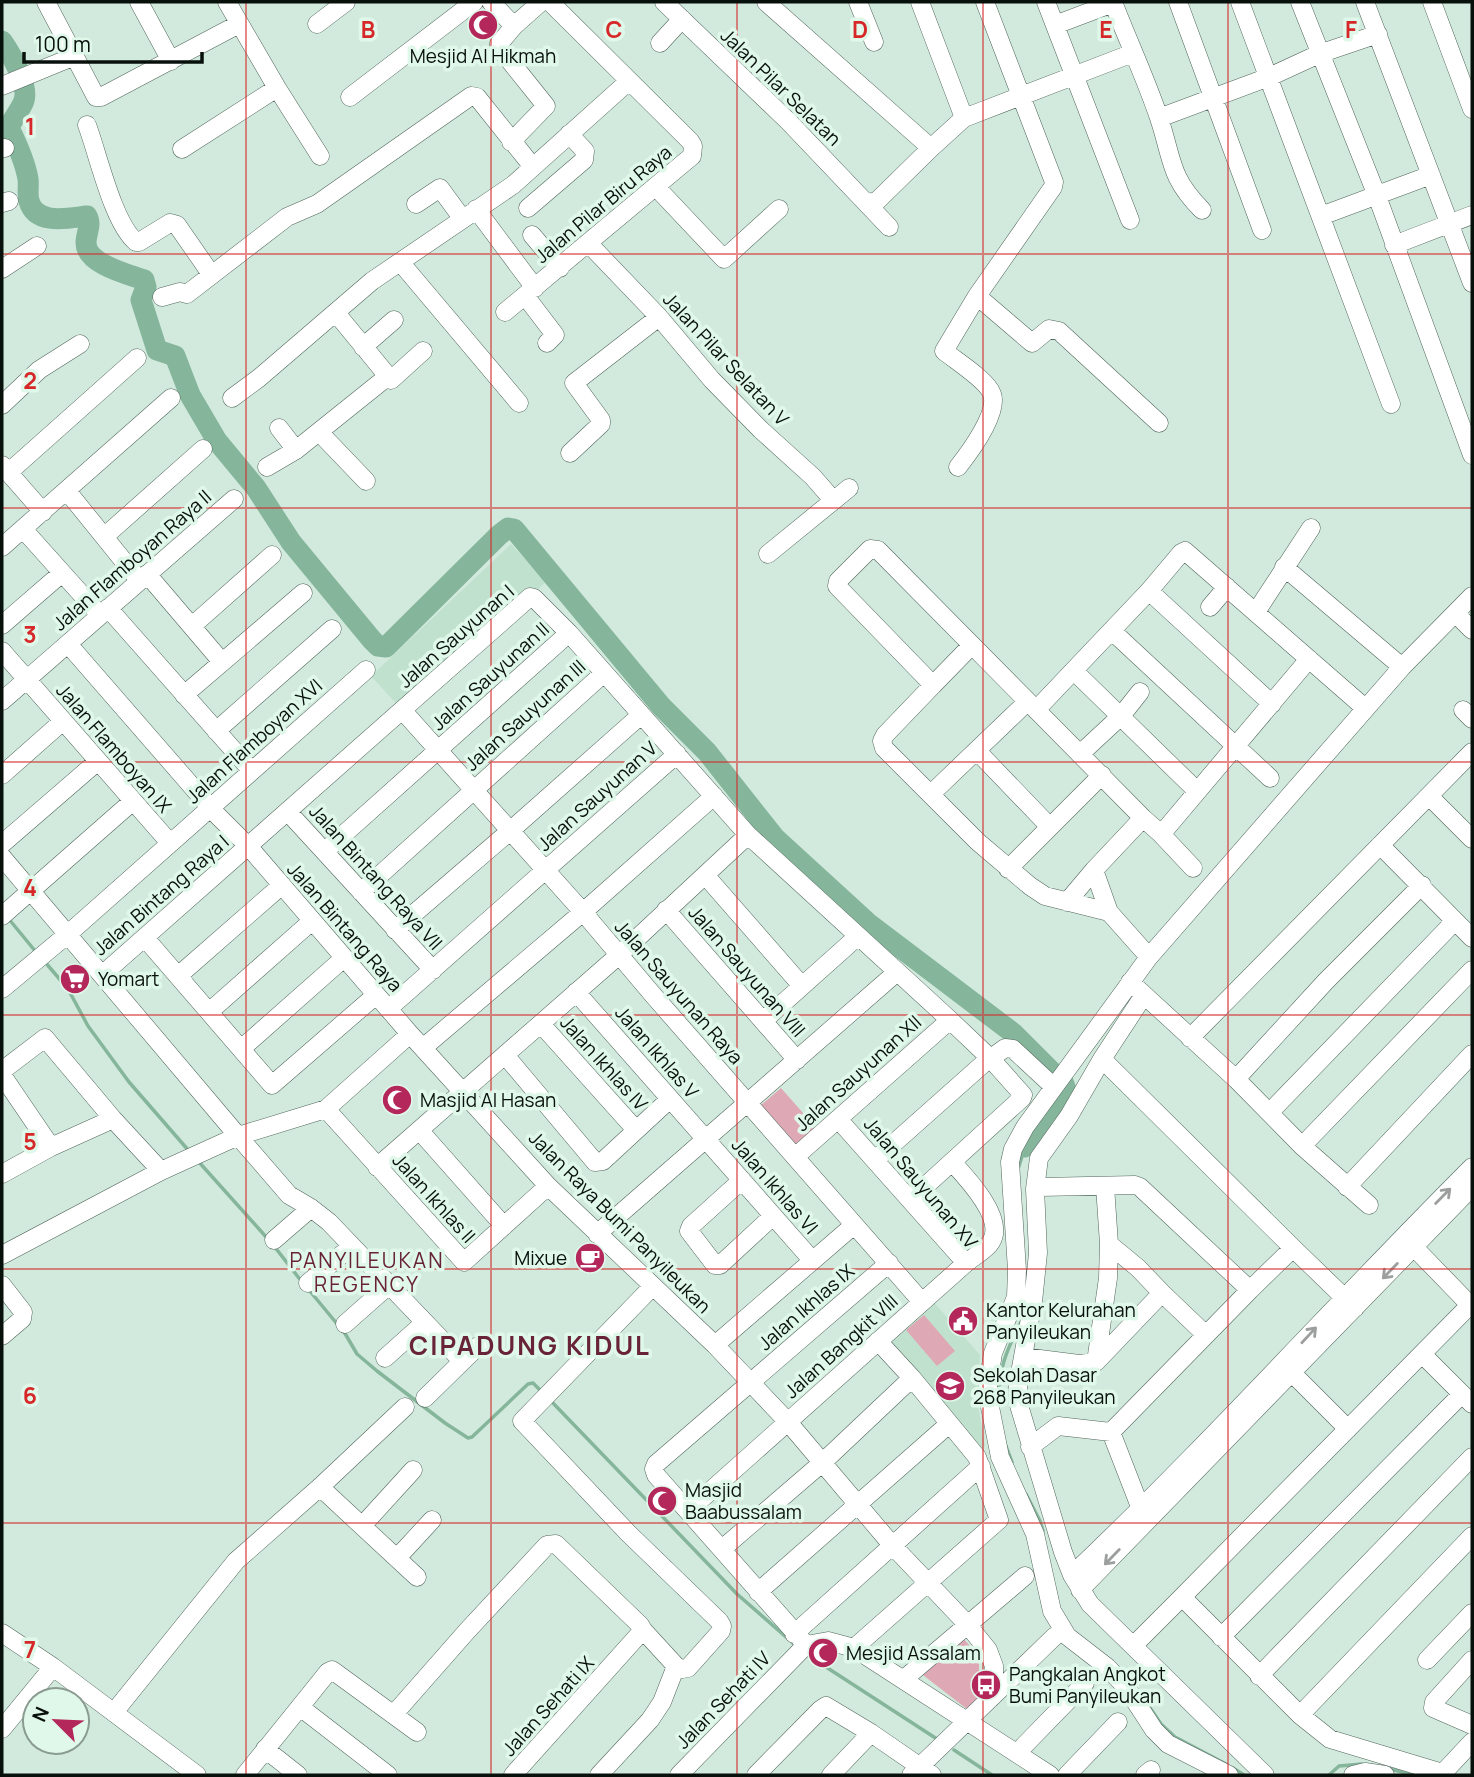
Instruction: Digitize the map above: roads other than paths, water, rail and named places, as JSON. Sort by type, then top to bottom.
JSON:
[{"type":"street","points":[[46,2],[93,94],[101,97],[239,24]]},
{"type":"street","points":[[139,2],[171,61]]},
{"type":"street","points":[[227,2],[320,156]]},
{"type":"street","points":[[317,23],[346,2]]},
{"type":"street","points":[[351,97],[474,2]]},
{"type":"street","points":[[491,2],[514,26]]},
{"type":"street","points":[[511,142],[546,106],[499,47],[500,41],[541,2]]},
{"type":"street","name":"Jalan Pilar Biru Raya","points":[[506,312],[692,156],[693,146],[659,109],[550,2]]},
{"type":"street","name":"Jalan Pilar Selatan","points":[[664,2],[789,122],[889,227]]},
{"type":"street","points":[[766,2],[931,148]]},
{"type":"street","points":[[858,2],[874,42]]},
{"type":"street","points":[[920,2],[964,118]]},
{"type":"street","points":[[957,467],[974,447],[982,432],[993,405],[993,396],[988,386],[940,356],[977,296],[1053,187],[1053,177],[985,2]]},
{"type":"street","points":[[1046,2],[1130,220]]},
{"type":"street","points":[[1055,25],[1113,2],[1159,118],[1176,177],[1184,192],[1202,210]]},
{"type":"street","points":[[1178,2],[1262,230]]},
{"type":"street","points":[[1240,2],[1391,404]]},
{"type":"street","points":[[1300,2],[1377,196],[1472,455]]},
{"type":"street","points":[[1365,2],[1472,283]]},
{"type":"street","points":[[1432,2],[1472,109]]},
{"type":"street","points":[[660,43],[682,19]]},
{"type":"street","points":[[1159,118],[1214,99],[1319,54],[1378,34]]},
{"type":"street","points":[[868,203],[877,201],[964,118],[1133,54]]},
{"type":"street","points":[[6,84],[75,56]]},
{"type":"street","points":[[232,398],[372,281],[513,185],[629,81]]},
{"type":"street","points":[[182,149],[277,88]]},
{"type":"street","points":[[162,297],[180,292],[187,294],[287,218],[317,204],[471,96],[477,97],[533,167]]},
{"type":"street","points":[[87,125],[112,201],[131,237],[139,242],[174,223],[211,274]]},
{"type":"street","points":[[528,208],[584,160],[585,151],[569,134]]},
{"type":"street","points":[[1321,216],[1431,175]]},
{"type":"street","points":[[656,187],[724,260],[779,209]]},
{"type":"street","points":[[416,204],[440,188],[469,214],[531,292],[555,335],[547,342]]},
{"type":"street","points":[[1394,246],[1472,215]]},
{"type":"street","points":[[532,235],[560,268]]},
{"type":"street","name":"Jalan Pilar Selatan V","points":[[589,244],[659,317],[712,380],[761,430],[813,477],[833,500]]},
{"type":"street","points":[[2,269],[37,246]]},
{"type":"street","points":[[401,263],[519,403]]},
{"type":"street","points":[[977,296],[1032,343],[1049,330],[1059,331],[1159,423]]},
{"type":"street","points":[[336,313],[387,377],[394,380],[423,351]]},
{"type":"street","points":[[570,453],[598,428],[601,420],[574,383],[659,317]]},
{"type":"street","points":[[363,347],[394,320]]},
{"type":"street","points":[[2,405],[40,370],[80,344]]},
{"type":"street","points":[[43,512],[5,468],[136,358]]},
{"type":"street","points":[[267,467],[296,450],[387,377]]},
{"type":"street","points":[[2,547],[171,398]]},
{"type":"street","points":[[279,428],[296,450]]},
{"type":"street","points":[[319,432],[366,481]]},
{"type":"street","points":[[105,536],[203,449]]},
{"type":"street","points":[[768,554],[849,488]]},
{"type":"street","points":[[67,491],[222,662]]},
{"type":"street","name":"Jalan Flamboyan Raya II","points":[[2,701],[234,499]]},
{"type":"street","points":[[1256,612],[1311,528]]},
{"type":"street","points":[[23,529],[62,573],[104,612],[184,695],[252,771]]},
{"type":"street","points":[[933,685],[837,586],[838,581],[870,549],[878,550],[1194,868]]},
{"type":"street","points":[[931,794],[976,751],[1074,671],[1185,551],[1366,708]]},
{"type":"street","points":[[192,626],[272,555]]},
{"type":"street","points":[[1284,567],[1402,667]]},
{"type":"street","points":[[2,625],[62,573]]},
{"type":"street","points":[[1210,607],[1227,587]]},
{"type":"street","points":[[1149,591],[1272,704]]},
{"type":"street","points":[[184,695],[303,593]]},
{"type":"street","points":[[1229,1775],[1168,1744],[1154,1730],[1126,1687],[1107,1667],[1060,1628],[1049,1600],[1032,1523],[1014,1490],[998,1447],[988,1385],[993,1353],[1016,1297],[1017,1270],[1010,1162],[1018,1138],[1149,957],[1402,667],[1472,596]]},
{"type":"street","name":"Jalan Sauyunan I","points":[[403,711],[530,597],[539,600],[569,633]]},
{"type":"street","points":[[1455,613],[1472,630]]},
{"type":"street","points":[[216,731],[332,629]]},
{"type":"street","points":[[1112,631],[1270,778]]},
{"type":"street","points":[[569,633],[748,835],[950,1020],[990,1058],[1020,1092],[1022,1098],[910,1200]]},
{"type":"street","name":"Jalan Sauyunan II","points":[[325,851],[569,633]]},
{"type":"street","name":"Jalan Bintang Raya","points":[[68,644],[211,808],[249,847],[410,1034]]},
{"type":"street","points":[[971,646],[885,735],[882,741],[884,748],[1008,869],[1045,896],[1109,912]]},
{"type":"street","name":"Jalan Flamboyan IX","points":[[2,651],[170,844]]},
{"type":"street","points":[[1161,834],[1309,659]]},
{"type":"street","name":"Jalan Flamboyan XVI","points":[[2,989],[68,934],[366,670]]},
{"type":"street","points":[[1074,671],[1197,791]]},
{"type":"street","name":"Jalan Sauyunan III","points":[[361,892],[604,673]]},
{"type":"street","points":[[1080,754],[1121,716],[1140,692]]},
{"type":"street","name":"Jalan Sauyunan Raya","points":[[403,711],[583,912],[922,1302]]},
{"type":"street","name":"Jalan Bintang Raya I","points":[[102,975],[403,711]]},
{"type":"street","points":[[395,930],[641,715]]},
{"type":"street","points":[[2,775],[63,721]]},
{"type":"street","points":[[976,751],[1050,827]]},
{"type":"street","points":[[1190,1038],[1472,752]]},
{"type":"street","name":"Jalan Sauyunan V","points":[[388,1009],[677,754]]},
{"type":"street","points":[[2,844],[98,761]]},
{"type":"street","points":[[1008,869],[1102,775]]},
{"type":"street","points":[[424,1047],[714,796]]},
{"type":"street","points":[[1429,796],[1471,834]]},
{"type":"street","points":[[2,916],[133,801]]},
{"type":"street","name":"Jalan Bintang Raya VII","points":[[288,812],[433,970]]},
{"type":"street","points":[[1067,902],[1143,818]]},
{"type":"street","points":[[377,1167],[619,955],[748,835]]},
{"type":"street","points":[[1380,845],[1472,938]]},
{"type":"street","points":[[2,857],[289,1195],[329,1222],[462,1361]]},
{"type":"street","points":[[1094,870],[1109,912],[1149,957]]},
{"type":"street","points":[[705,875],[802,986]]},
{"type":"street","points":[[178,976],[282,886]]},
{"type":"street","points":[[1236,1079],[1326,981],[1422,886]]},
{"type":"street","name":"Jalan Sauyunan VIII","points":[[666,910],[797,1060]]},
{"type":"street","points":[[209,1012],[313,921]]},
{"type":"street","points":[[1270,1112],[1455,921]]},
{"type":"street","points":[[763,1021],[858,937]]},
{"type":"street","points":[[145,938],[272,1085],[376,995]]},
{"type":"street","points":[[241,1049],[344,958]]},
{"type":"street","points":[[1302,1146],[1472,970]]},
{"type":"street","points":[[597,1234],[897,972]]},
{"type":"street","points":[[1130,982],[1236,1079],[1302,1146],[1369,1205]]},
{"type":"street","name":"Jalan Ikhlas V","points":[[576,992],[705,1139]]},
{"type":"street","points":[[1144,995],[1069,1116],[1039,1158],[1035,1189],[1038,1253],[1034,1302],[1018,1384],[1018,1402],[1021,1419],[1076,1583],[1090,1604],[1265,1775]]},
{"type":"street","name":"Jalan Sauyunan XII","points":[[795,1157],[950,1020]]},
{"type":"street","name":"Jalan Ikhlas IV","points":[[541,1024],[636,1130]]},
{"type":"street","points":[[2,1255],[161,1171],[239,1136],[326,1109],[410,1034]]},
{"type":"street","name":"Jalan Raya Bumi Panyileukan","points":[[410,1034],[548,1186],[715,1345],[788,1422],[892,1545],[1014,1676]]},
{"type":"street","points":[[51,1146],[2,1075],[3,1070],[45,1038],[161,1171]]},
{"type":"street","points":[[875,1160],[990,1058],[1005,1048],[1010,1047],[1059,1081]]},
{"type":"street","points":[[1347,1187],[1472,1054]]},
{"type":"street","points":[[505,1055],[595,1162],[603,1161],[670,1099]]},
{"type":"street","points":[[1102,1059],[1350,1303]]},
{"type":"street","name":"Jalan Ikhlas II","points":[[326,1109],[464,1262],[548,1186]]},
{"type":"street","points":[[2,1174],[51,1146],[113,1119]]},
{"type":"street","name":"Jalan Sauyunan XV","points":[[838,1119],[966,1263],[922,1302]]},
{"type":"street","points":[[419,1130],[504,1226]]},
{"type":"street","name":"Jalan Ikhlas VI","points":[[705,1139],[812,1260]]},
{"type":"street","points":[[952,1162],[971,1183],[988,1208],[993,1222],[993,1238],[990,1243],[966,1263]]},
{"type":"street","points":[[1076,1583],[1350,1303],[1472,1167]]},
{"type":"street","points":[[742,1180],[691,1226],[689,1231],[715,1265],[720,1265],[773,1216]]},
{"type":"street","points":[[1035,1189],[1121,1184],[1140,1187],[1250,1290]]},
{"type":"street","points":[[1096,1362],[1108,1278],[1109,1244],[1105,1186]]},
{"type":"street","points":[[1408,1241],[1472,1187]]},
{"type":"street","points":[[274,1240],[311,1208]]},
{"type":"street","points":[[715,1345],[854,1225]]},
{"type":"street","points":[[1133,1646],[1472,1305],[1408,1241]]},
{"type":"street","points":[[1109,1244],[1138,1268],[1206,1335]]},
{"type":"street","points":[[308,1283],[352,1246]]},
{"type":"street","points":[[1111,1432],[1293,1248]]},
{"type":"street","name":"Jalan Ikhlas IX","points":[[689,1510],[656,1475],[656,1464],[889,1263]]},
{"type":"street","points":[[2,1285],[23,1315],[22,1319],[2,1336]]},
{"type":"street","points":[[345,1324],[389,1285]]},
{"type":"street","points":[[394,1714],[467,1631],[547,1545],[552,1543],[640,1625],[676,1666],[688,1668],[721,1631],[719,1621],[628,1533],[522,1421],[653,1286]]},
{"type":"street","points":[[1024,1357],[1079,1364],[1096,1362],[1163,1293]]},
{"type":"street","name":"Jalan Bangkit VIII","points":[[689,1510],[922,1302]]},
{"type":"street","points":[[385,1358],[424,1322]]},
{"type":"street","points":[[854,1648],[999,1520],[977,1457],[878,1341]]},
{"type":"street","points":[[425,1398],[478,1346]]},
{"type":"street","points":[[1221,1637],[1467,1399],[1423,1355]]},
{"type":"street","points":[[1287,1368],[1348,1429]]},
{"type":"street","points":[[722,1549],[823,1462],[912,1378]]},
{"type":"street","points":[[115,1712],[236,1561],[405,1407]]},
{"type":"street","points":[[1021,1419],[1111,1432]]},
{"type":"street","points":[[758,1592],[949,1424]]},
{"type":"street","points":[[1030,1447],[1058,1426]]},
{"type":"street","points":[[1111,1432],[1143,1516]]},
{"type":"street","points":[[1259,1676],[1472,1457]]},
{"type":"street","name":"Jalan Sehati IV","points":[[679,1775],[892,1545],[981,1466]]},
{"type":"street","points":[[362,1525],[413,1470]]},
{"type":"street","points":[[320,1487],[417,1577]]},
{"type":"street","points":[[689,1510],[799,1644],[828,1641],[854,1648],[1050,1775]]},
{"type":"street","points":[[397,1558],[432,1520]]},
{"type":"street","points":[[1300,1716],[1472,1536]]},
{"type":"street","points":[[904,1679],[1024,1576]]},
{"type":"street","points":[[1182,1597],[1300,1716],[1330,1739],[1443,1774],[1472,1742]]},
{"type":"street","points":[[1427,1660],[1472,1613]]},
{"type":"street","name":"Jalan Sehati IX","points":[[513,1775],[643,1630]]},
{"type":"street","points":[[2,1633],[115,1712],[197,1775]]},
{"type":"street","points":[[756,1775],[826,1706],[872,1733],[920,1773],[967,1721],[1055,1636]]},
{"type":"street","points":[[988,1650],[995,1666],[990,1699]]},
{"type":"street","points":[[1472,1660],[1433,1704],[1435,1710],[1472,1726]]},
{"type":"street","points":[[599,1775],[650,1720],[662,1702],[676,1666]]},
{"type":"street","points":[[2,1729],[53,1667]]},
{"type":"street","points":[[245,1775],[332,1670],[418,1732]]},
{"type":"street","points":[[1017,1753],[1085,1683]]},
{"type":"street","points":[[300,1707],[388,1775]]},
{"type":"street","points":[[1068,1775],[1118,1721]]},
{"type":"street","points":[[831,1775],[872,1733]]},
{"type":"street","points":[[265,1749],[298,1775]]},
{"type":"street","points":[[1353,1775],[1365,1772],[1385,1775]]},
{"type":"waterway","points":[[2,41],[19,71],[24,89],[23,103],[9,128],[25,166],[28,198],[33,209],[38,214],[54,219],[87,216],[89,226],[86,243],[93,257],[109,267],[144,280],[146,287],[141,300],[157,350],[175,356],[190,395],[217,441],[256,488],[291,542],[372,640],[378,646],[386,647],[499,535],[508,528],[514,529],[661,706],[707,752],[775,838],[868,923],[1013,1033],[1064,1084],[1067,1093],[1025,1147]]},
{"type":"waterway","points":[[8,918],[36,952]]},
{"type":"waterway","points":[[45,962],[68,989],[88,1026],[129,1082],[189,1151]]},
{"type":"waterway","points":[[1018,1169],[1025,1147]]},
{"type":"waterway","points":[[198,1161],[267,1238]]},
{"type":"waterway","points":[[274,1246],[302,1282]]},
{"type":"waterway","points":[[1025,1274],[1025,1294]]},
{"type":"waterway","points":[[309,1290],[338,1325]]},
{"type":"waterway","points":[[998,1404],[999,1381],[1004,1362],[1021,1322]]},
{"type":"waterway","points":[[343,1330],[357,1354],[468,1438],[528,1384],[533,1383],[542,1392]]},
{"type":"waterway","points":[[551,1401],[737,1594],[794,1644]]},
{"type":"waterway","points":[[1006,1446],[1012,1462]]},
{"type":"waterway","points":[[1026,1494],[1043,1531]]},
{"type":"waterway","points":[[826,1667],[937,1739]]},
{"type":"waterway","points":[[1138,1690],[1161,1724],[1175,1737],[1226,1764]]},
{"type":"waterway","points":[[954,1750],[992,1775]]},
{"type":"waterway","points":[[1329,1775],[1339,1766],[1362,1764]]},
{"type":"waterway","points":[[1233,1768],[1244,1775]]},
{"type":"waterway","points":[[1387,1768],[1413,1775]]},
{"type":"place","name":"Mesjid Al Hikmah","points":[[483,25]]},
{"type":"place","name":"Yomart","points":[[75,979]]},
{"type":"place","name":"Masjid Al Hasan","points":[[397,1100]]},
{"type":"place","name":"Mixue","points":[[590,1258]]},
{"type":"place","name":"Kantor Kelurahan Panyileukan","points":[[963,1321]]},
{"type":"place","name":"Sekolah Dasar 268 Panyileukan","points":[[950,1386]]},
{"type":"place","name":"Masjid Baabussalam","points":[[662,1501]]},
{"type":"place","name":"Mesjid Assalam","points":[[823,1653]]},
{"type":"place","name":"Pangkalan Angkot Bumi Panyileukan","points":[[986,1685]]},
{"type":"district","name":"PANYILEUKAN REGENCY","points":[[367,1272]]},
{"type":"district","name":"CIPADUNG KIDUL","points":[[530,1345]]}]
